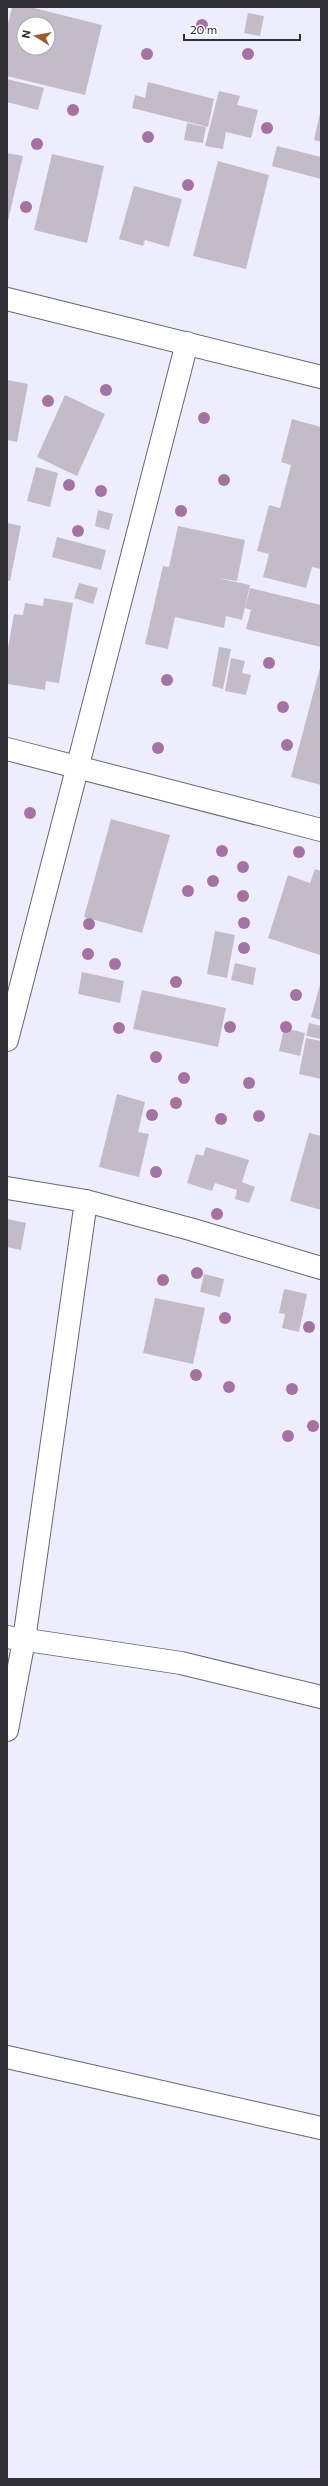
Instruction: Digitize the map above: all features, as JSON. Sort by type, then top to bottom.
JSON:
[{"type":"street","points":[[7,299],[321,377]]},
{"type":"street","points":[[7,1040],[187,343]]},
{"type":"street","points":[[7,749],[321,830]]},
{"type":"street","points":[[7,1188],[86,1201],[190,1228],[321,1268]]},
{"type":"street","points":[[7,1730],[15,1638],[86,1201]]},
{"type":"street","points":[[15,1638],[181,1663],[321,1697]]},
{"type":"street","points":[[7,2057],[321,2128]]},
{"type":"building","points":[[12,7],[30,7],[102,25],[85,95],[7,76],[7,28]]},
{"type":"building","points":[[248,13],[264,16],[260,36],[244,33]]},
{"type":"building","points":[[7,79],[44,88],[38,110],[7,102]]},
{"type":"building","points":[[148,82],[214,99],[208,127],[132,108],[135,95],[145,98]]},
{"type":"building","points":[[219,91],[240,96],[237,105],[258,110],[251,138],[226,132],[223,149],[205,146]]},
{"type":"building","points":[[321,113],[321,142],[314,140]]},
{"type":"building","points":[[187,123],[206,127],[203,143],[184,140]]},
{"type":"building","points":[[277,146],[321,157],[321,179],[272,166]]},
{"type":"building","points":[[7,153],[23,156],[8,221],[7,221]]},
{"type":"building","points":[[52,154],[104,166],[87,243],[34,230]]},
{"type":"building","points":[[218,161],[269,175],[246,269],[193,256]]},
{"type":"building","points":[[134,186],[182,199],[169,247],[145,240],[143,246],[119,239]]},
{"type":"building","points":[[7,380],[28,384],[17,442],[7,440]]},
{"type":"building","points":[[65,395],[105,414],[77,476],[37,457]]},
{"type":"building","points":[[292,419],[321,427],[321,569],[312,567],[306,588],[263,577],[269,554],[257,551],[269,505],[280,508],[291,465],[281,462]]},
{"type":"building","points":[[36,467],[58,473],[50,507],[27,501]]},
{"type":"building","points":[[98,510],[113,514],[109,530],[95,526]]},
{"type":"building","points":[[7,523],[21,526],[10,581],[7,580]]},
{"type":"building","points":[[178,526],[245,540],[237,581],[217,578],[250,585],[242,620],[226,616],[224,628],[175,617],[168,649],[145,644],[163,566],[169,567]]},
{"type":"building","points":[[57,537],[106,550],[101,570],[52,557]]},
{"type":"building","points":[[79,583],[98,588],[93,604],[74,598]]},
{"type":"building","points":[[250,588],[321,605],[321,647],[246,629],[251,610],[245,608]]},
{"type":"building","points":[[44,598],[73,603],[59,683],[46,681],[45,690],[7,684],[7,654],[14,614],[23,615],[25,603],[43,606]]},
{"type":"building","points":[[219,647],[231,649],[223,689],[212,686]]},
{"type":"building","points":[[231,658],[245,661],[242,673],[251,675],[246,695],[225,691]]},
{"type":"building","points":[[321,664],[321,785],[291,777]]},
{"type":"building","points":[[111,819],[170,835],[142,933],[84,917]]},
{"type":"building","points":[[315,869],[321,871],[320,955],[268,938],[288,875],[310,883]]},
{"type":"building","points":[[215,931],[235,935],[227,978],[207,974]]},
{"type":"building","points":[[235,963],[256,968],[253,985],[231,980]]},
{"type":"building","points":[[82,972],[124,981],[120,1003],[78,994]]},
{"type":"building","points":[[321,981],[321,1020],[311,1017]]},
{"type":"building","points":[[142,990],[226,1008],[218,1047],[133,1029]]},
{"type":"building","points":[[309,1023],[321,1026],[321,1039],[306,1036]]},
{"type":"building","points":[[284,1028],[305,1033],[300,1056],[279,1051]]},
{"type":"building","points":[[306,1038],[321,1041],[321,1079],[299,1074]]},
{"type":"building","points":[[117,1094],[145,1102],[138,1132],[149,1134],[139,1177],[99,1167]]},
{"type":"building","points":[[309,1133],[321,1136],[321,1210],[290,1201]]},
{"type":"building","points":[[206,1147],[249,1160],[242,1182],[255,1187],[249,1203],[235,1199],[237,1190],[215,1183],[212,1191],[187,1183],[196,1154],[203,1156]]},
{"type":"building","points":[[7,1219],[26,1223],[21,1250],[7,1247]]},
{"type":"building","points":[[204,1274],[224,1279],[220,1297],[200,1292]]},
{"type":"building","points":[[284,1289],[307,1294],[299,1332],[282,1328],[285,1314],[279,1313]]},
{"type":"building","points":[[155,1298],[205,1308],[193,1364],[143,1353]]}]
